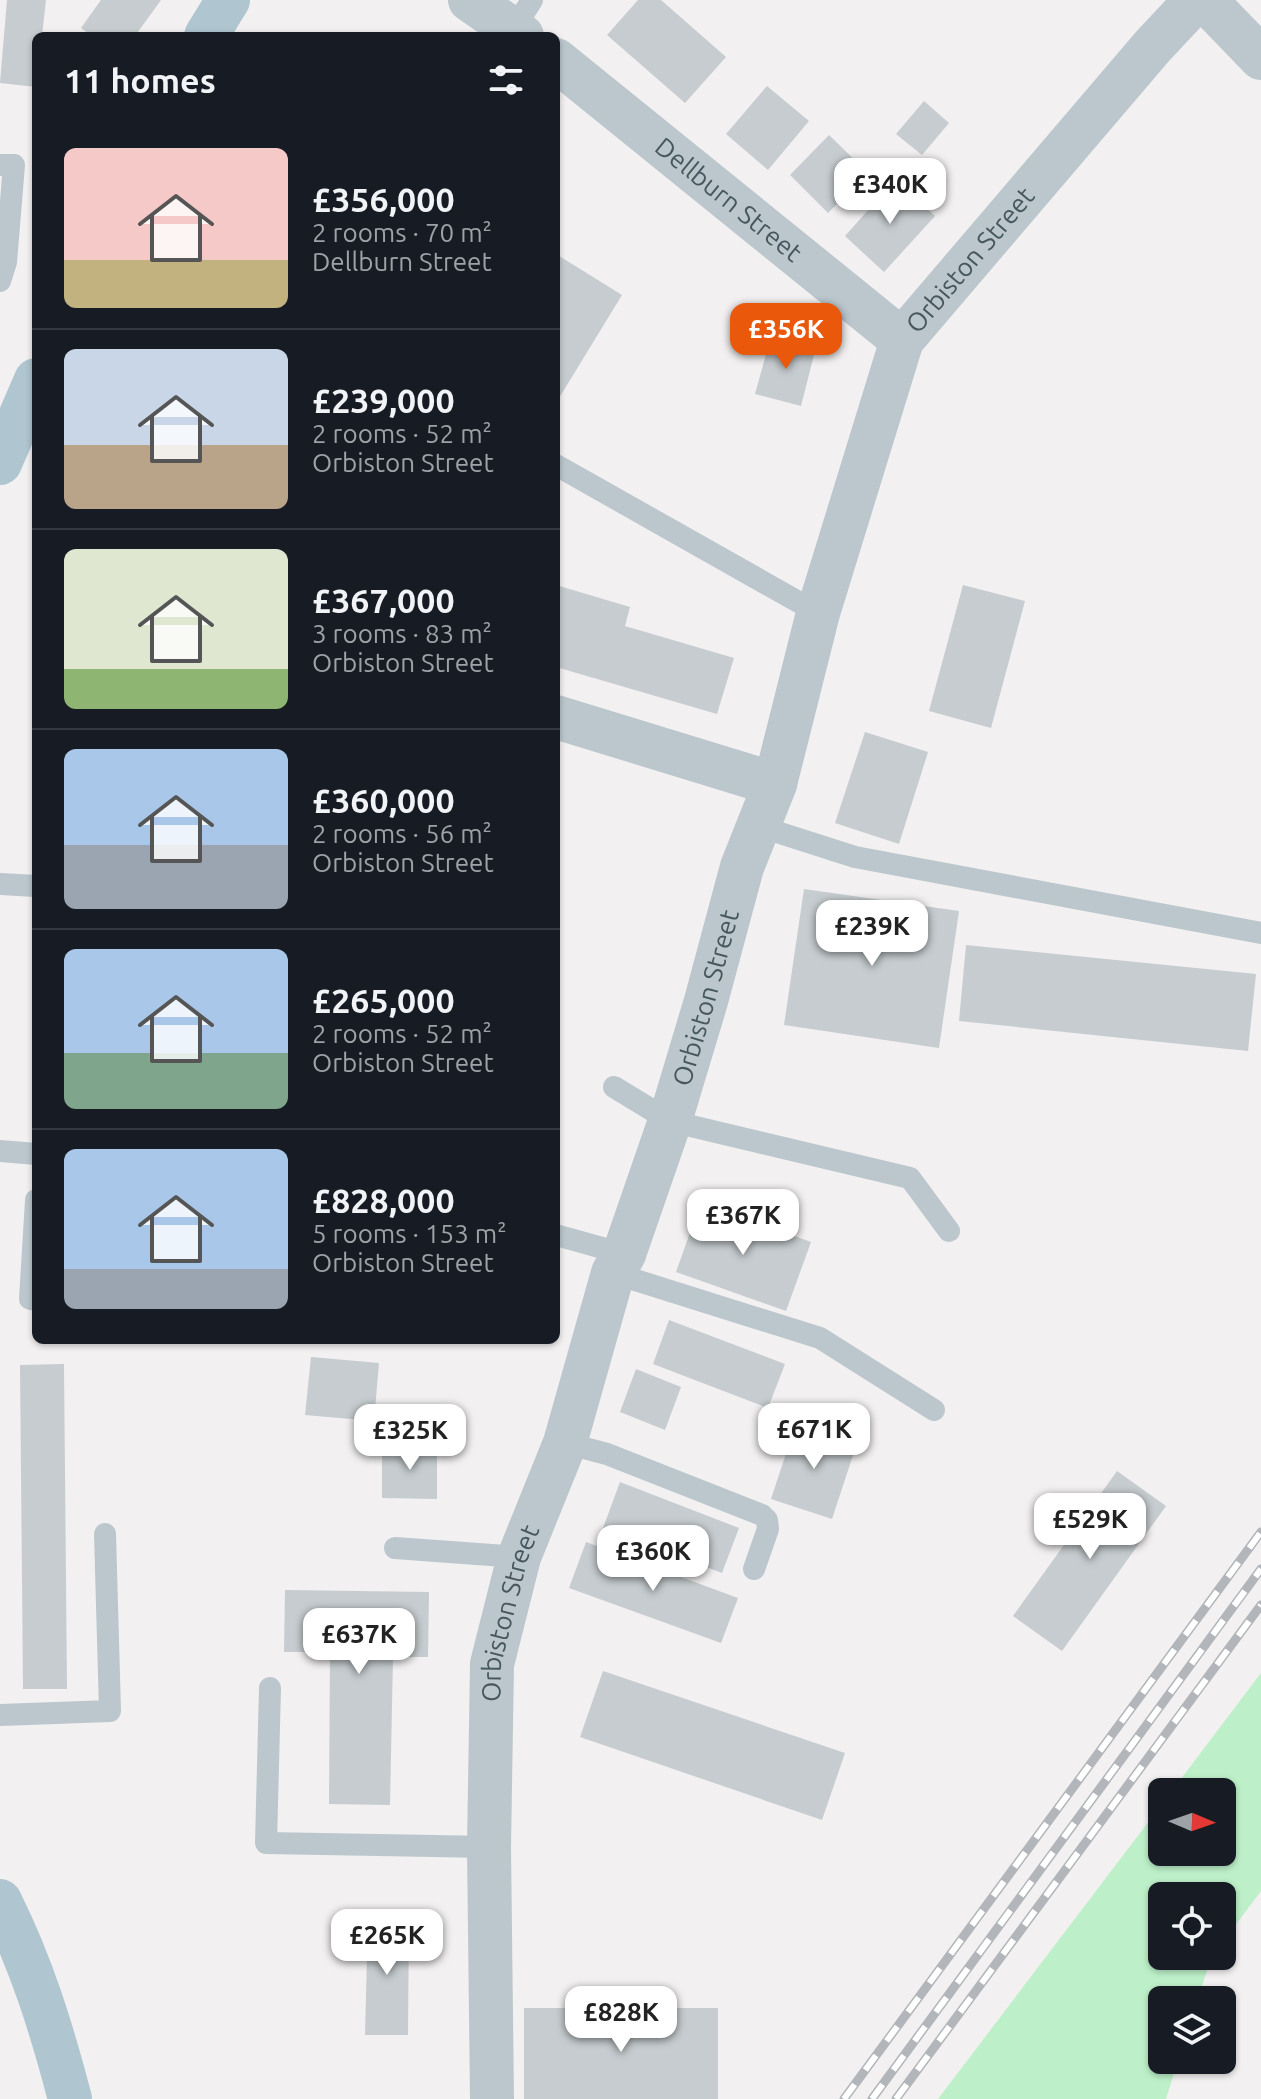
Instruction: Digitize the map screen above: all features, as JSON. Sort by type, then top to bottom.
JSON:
[{"type":"main road","points":[[208,32],[228,0]]},
{"type":"main road","points":[[0,463],[32,389]]},
{"type":"main road","points":[[0,1901],[19,1939],[50,2022],[70,2099]]},
{"type":"street","points":[[470,0],[522,22]]},
{"type":"street","name":"Orbiston Street","points":[[492,2099],[489,1847],[492,1664],[519,1557],[565,1443],[619,1263],[670,1121],[742,867],[775,784],[818,613],[902,340],[1132,70],[1196,0]]},
{"type":"street","points":[[1205,0],[1261,58]]},
{"type":"street","name":"Dellburn Street","points":[[560,63],[902,340]]},
{"type":"street","points":[[560,718],[775,784]]},
{"type":"lane","points":[[0,281],[6,262],[7,165]]},
{"type":"lane","points":[[560,467],[818,613]]},
{"type":"lane","points":[[758,826],[855,857],[1261,933]]},
{"type":"lane","points":[[0,884],[32,886]]},
{"type":"lane","points":[[614,1087],[670,1121],[910,1178],[949,1231]]},
{"type":"lane","points":[[0,1151],[32,1154]]},
{"type":"lane","points":[[560,1237],[619,1263],[820,1338],[934,1410]]},
{"type":"lane","points":[[32,1266],[32,1299]]},
{"type":"lane","points":[[565,1443],[607,1454],[762,1515],[767,1520],[768,1529],[754,1569]]},
{"type":"lane","points":[[0,1715],[110,1711],[105,1534]]},
{"type":"lane","points":[[395,1548],[519,1557]]},
{"type":"lane","points":[[270,1688],[266,1843],[489,1847]]},
{"type":"green space","points":[[1261,1673],[1261,1891],[1236,1924],[1236,1882],[1148,1882],[1148,1970],[1207,1970],[1202,1986],[1148,1986],[1148,2074],[1174,2074],[1166,2099],[938,2099],[1148,1822],[1148,1866],[1236,1866],[1236,1778],[1182,1778]]},
{"type":"building","points":[[7,0],[46,0],[42,32],[32,32],[32,87],[0,83]]},
{"type":"building","points":[[101,0],[161,0],[138,32],[86,32],[81,28]]},
{"type":"building","points":[[638,0],[661,0],[726,57],[685,103],[607,35]]},
{"type":"building","points":[[767,86],[809,121],[768,170],[726,134]]},
{"type":"building","points":[[924,101],[949,123],[922,155],[896,134]]},
{"type":"building","points":[[829,135],[868,173],[828,213],[790,175]]},
{"type":"building","points":[[895,180],[935,216],[884,272],[845,236]]},
{"type":"building","points":[[560,256],[622,295],[560,396]]},
{"type":"building","points":[[771,336],[816,347],[801,406],[755,394]]},
{"type":"building","points":[[963,585],[1025,601],[991,728],[929,711]]},
{"type":"building","points":[[560,586],[630,607],[625,626],[734,658],[717,714],[560,668]]},
{"type":"building","points":[[865,732],[928,752],[899,844],[835,823]]},
{"type":"building","points":[[804,889],[959,911],[939,1048],[784,1025]]},
{"type":"building","points":[[966,945],[1256,974],[1248,1051],[959,1021]]},
{"type":"building","points":[[701,1202],[811,1242],[786,1311],[676,1272]]},
{"type":"building","points":[[669,1320],[785,1364],[768,1408],[653,1364]]},
{"type":"building","points":[[311,1357],[379,1363],[374,1421],[305,1415]]},
{"type":"building","points":[[64,1364],[67,1689],[23,1689],[20,1365]]},
{"type":"building","points":[[636,1369],[681,1387],[665,1430],[620,1412]]},
{"type":"building","points":[[796,1423],[857,1443],[832,1519],[771,1499]]},
{"type":"building","points":[[382,1445],[437,1445],[437,1499],[382,1498]]},
{"type":"building","points":[[1117,1471],[1166,1506],[1062,1651],[1013,1616]]},
{"type":"building","points":[[620,1482],[739,1528],[722,1573],[603,1528]]},
{"type":"building","points":[[586,1542],[738,1598],[721,1643],[569,1588]]},
{"type":"building","points":[[285,1590],[429,1592],[428,1657],[393,1657],[390,1805],[329,1804],[330,1652],[284,1652]]},
{"type":"building","points":[[603,1671],[845,1753],[822,1820],[580,1737]]},
{"type":"building","points":[[368,1919],[409,1919],[408,2035],[365,2035]]},
{"type":"building","points":[[524,2008],[718,2008],[718,2099],[524,2099]]},
{"type":"railway","points":[[844,2099],[1261,1532]]},
{"type":"railway","points":[[872,2099],[1261,1569]]},
{"type":"railway","points":[[896,2099],[1261,1605]]}]
